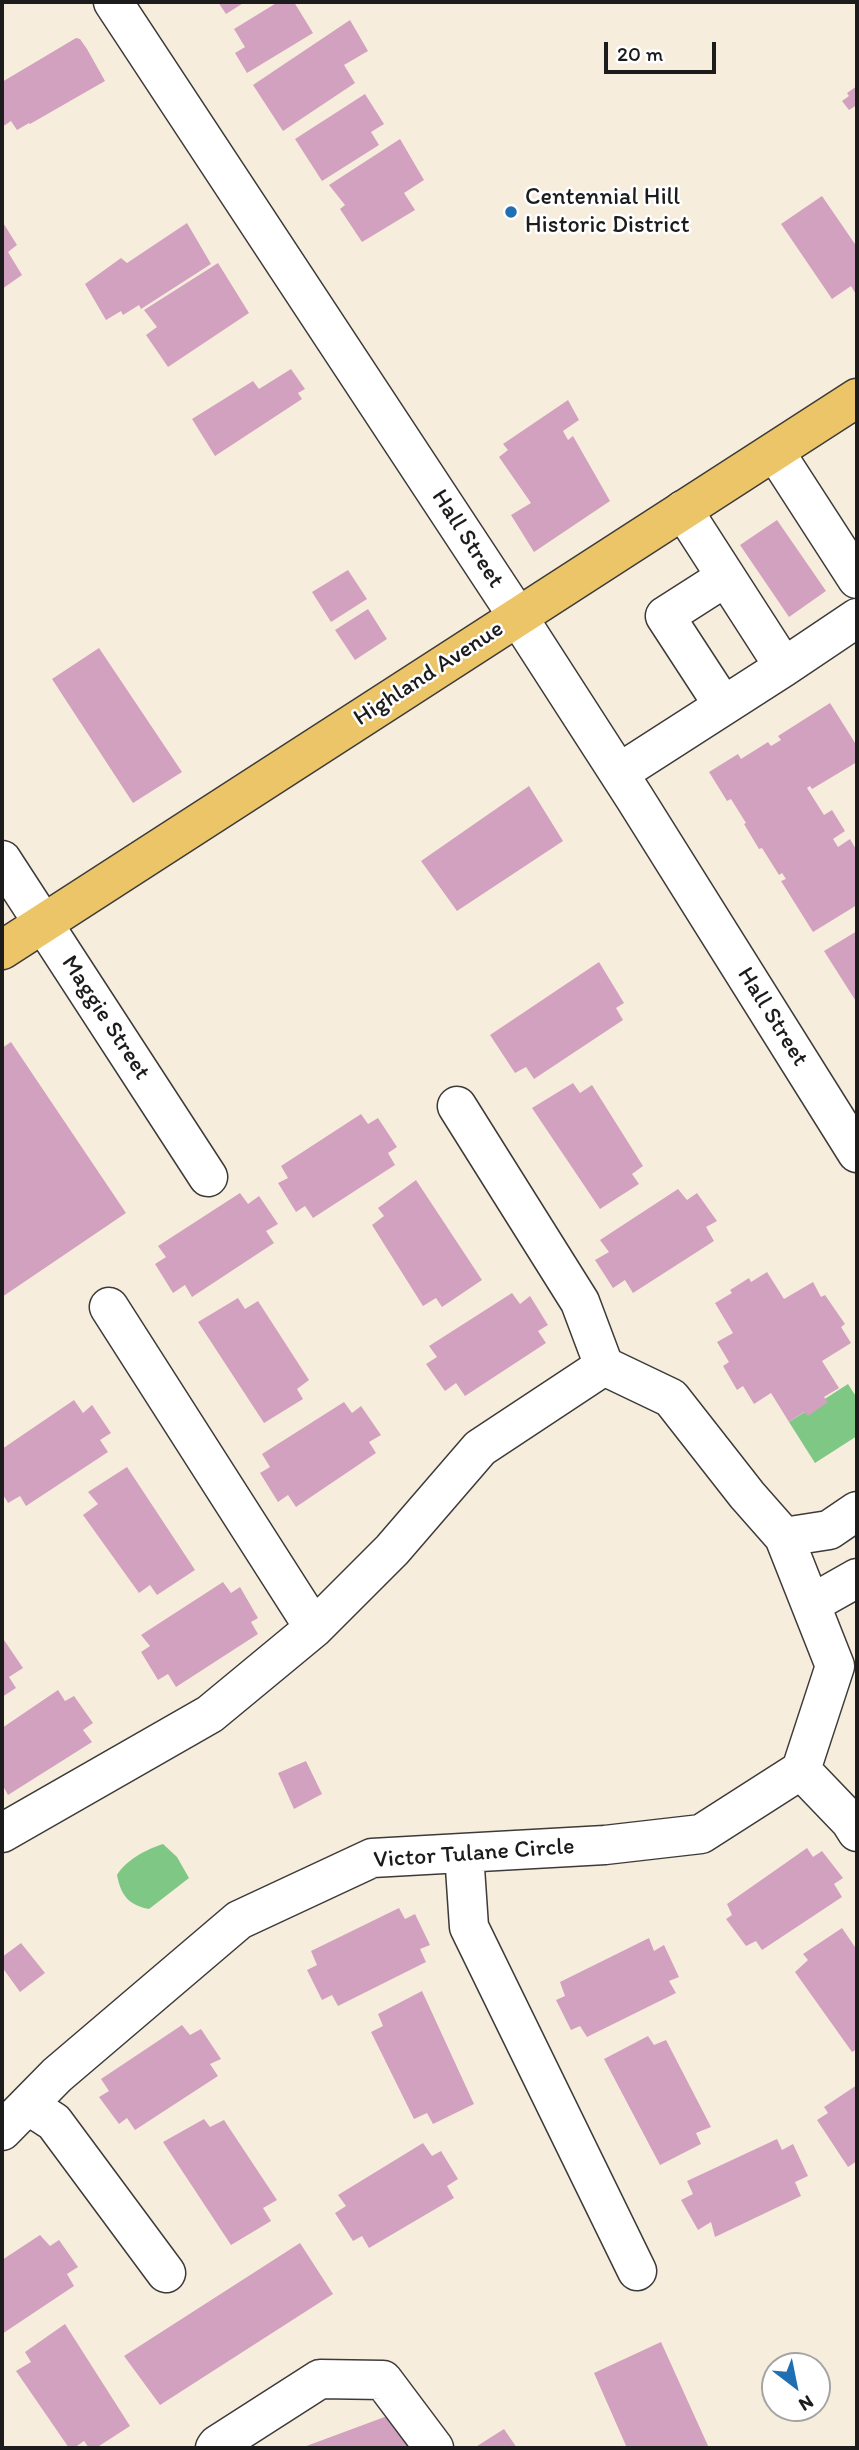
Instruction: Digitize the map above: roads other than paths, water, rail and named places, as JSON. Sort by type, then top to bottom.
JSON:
[{"type":"main road","name":"Highland Avenue","points":[[2,950],[857,398]]},
{"type":"street","name":"Hall Street","points":[[113,2],[619,773],[857,1153]]},
{"type":"street","points":[[775,452],[857,579]]},
{"type":"street","points":[[683,510],[784,667]]},
{"type":"street","points":[[723,705],[665,616],[726,577]]},
{"type":"street","points":[[619,773],[857,618]]},
{"type":"street","name":"Maggie Street","points":[[2,860],[208,1177]]},
{"type":"street","points":[[457,1106],[580,1301],[604,1366],[671,1398],[747,1495],[784,1537],[835,1666],[800,1770],[850,1821],[857,1832]]},
{"type":"street","points":[[108,1307],[314,1628]]},
{"type":"street","points":[[2,1833],[211,1714],[314,1628],[392,1550],[480,1448],[604,1366]]},
{"type":"street","points":[[784,1537],[829,1530],[857,1511]]},
{"type":"street","points":[[811,1604],[857,1578]]},
{"type":"street","name":"Victor Tulane Circle","points":[[15,2118],[57,2075],[239,1920],[372,1858],[605,1845],[701,1834],[800,1770]]},
{"type":"street","points":[[464,1853],[469,1927],[637,2271]]},
{"type":"street","points":[[15,2118],[54,2122],[166,2273]]},
{"type":"street","points":[[215,2448],[320,2379],[383,2379],[434,2448]]},
{"type":"place","name":"Centennial Hill Historic District","points":[[511,212]]}]
